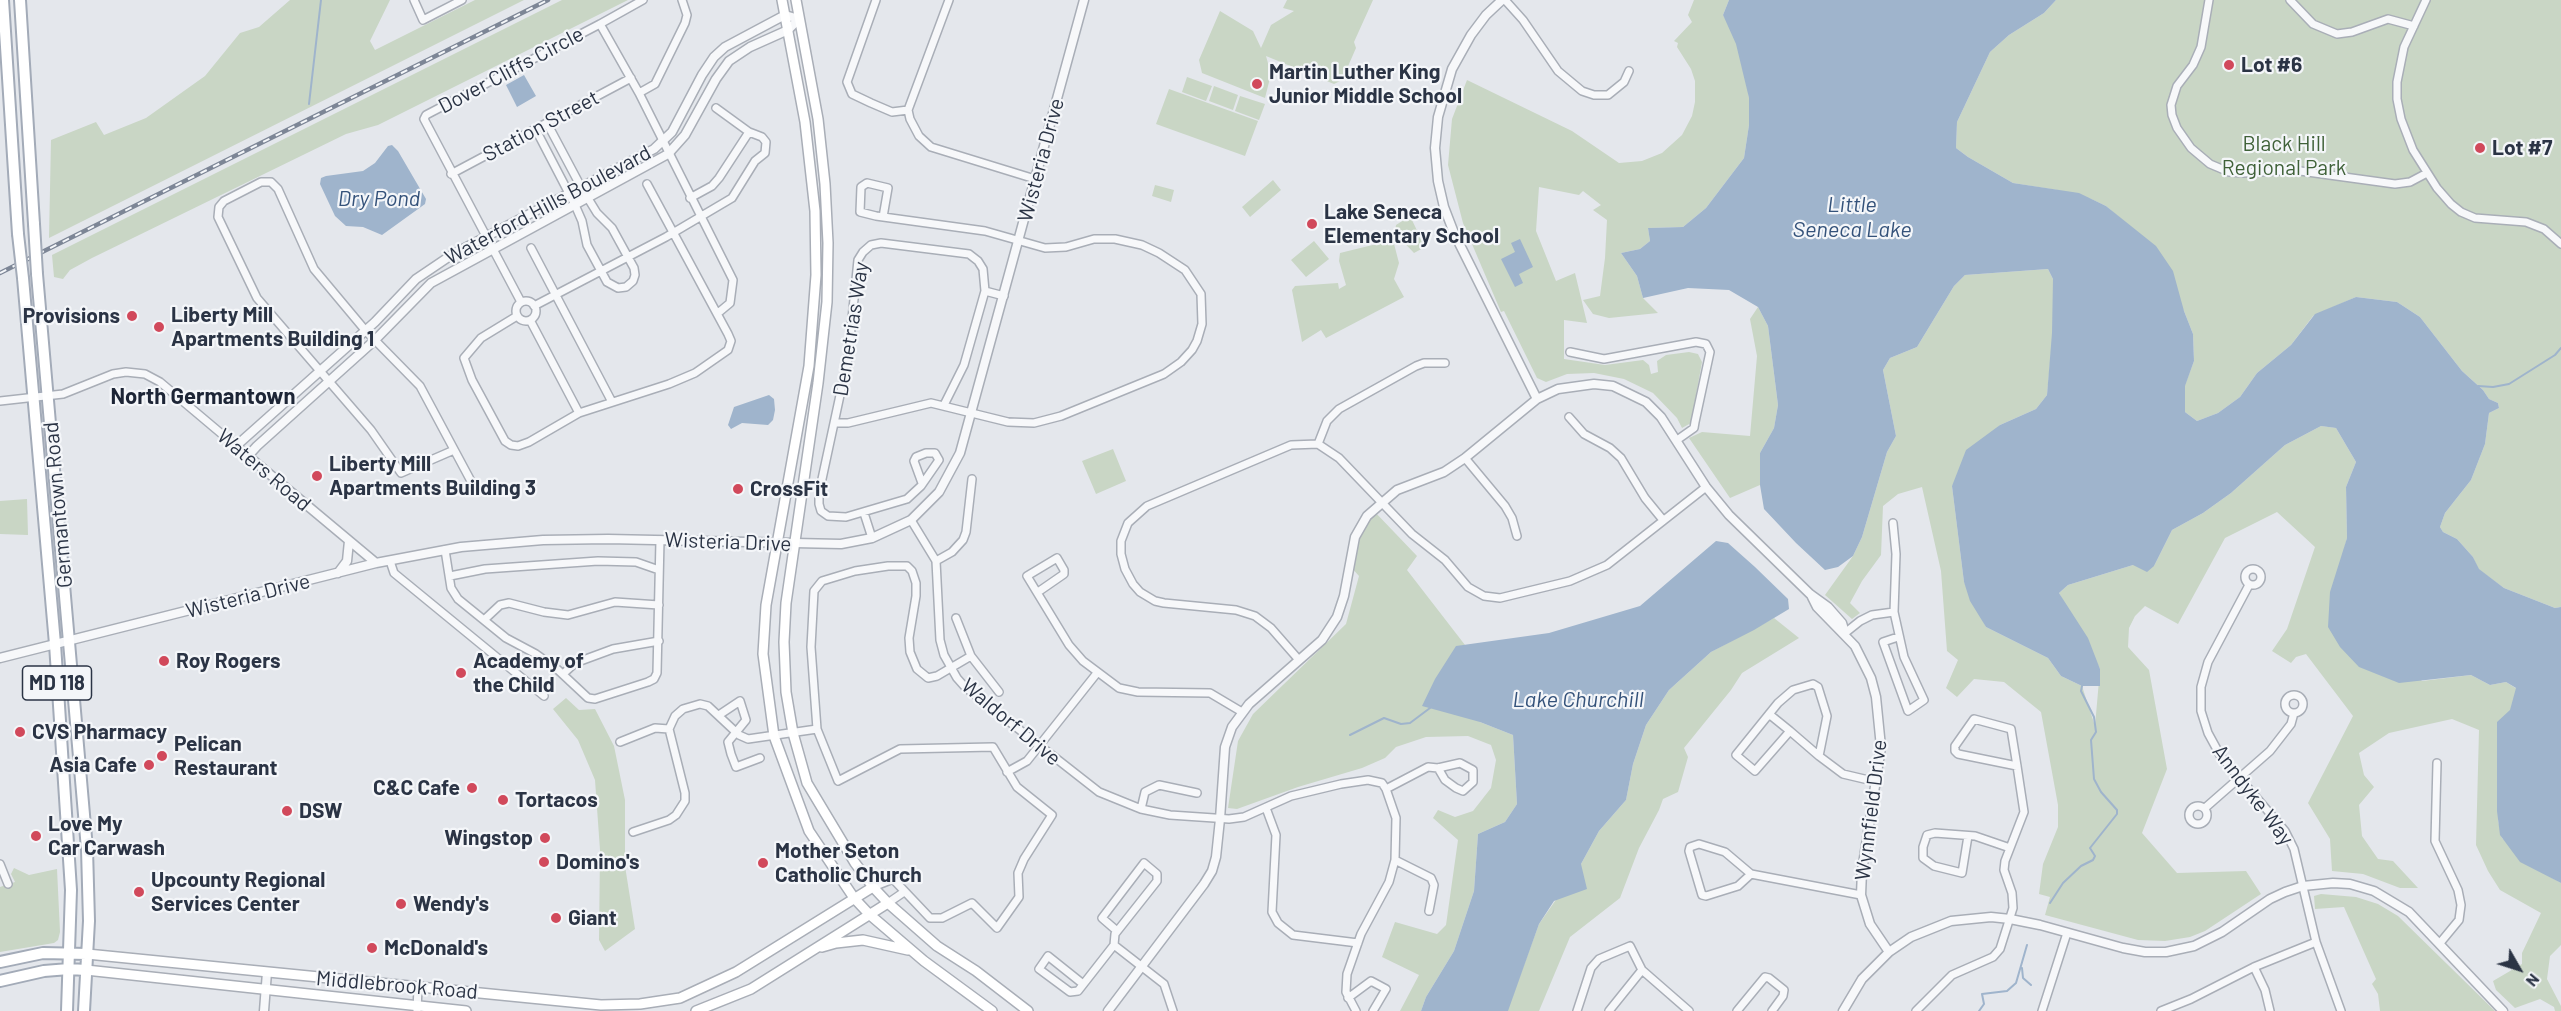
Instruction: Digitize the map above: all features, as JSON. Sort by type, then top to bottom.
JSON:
[{"type":"main road","name":"Germantown Road","points":[[3,0],[18,234],[55,644],[71,890],[67,1011]]},
{"type":"main road","name":"Germantown Road","points":[[20,0],[37,274],[87,849],[89,921],[84,1011]]},
{"type":"main road","points":[[782,0],[804,122],[815,211],[816,275],[809,366],[766,605],[763,654],[774,736],[809,831],[854,897],[869,914],[913,952],[993,1011]]},
{"type":"main road","points":[[796,0],[818,119],[828,243],[827,302],[818,383],[786,603],[784,642],[786,692],[793,734],[807,783],[855,863],[873,887],[937,945],[976,971],[1028,1011]]},
{"type":"main road","name":"Middlebrook Road","points":[[0,962],[43,953],[70,952],[619,1008],[680,998],[711,984],[736,972],[873,887]]},
{"type":"main road","points":[[696,1011],[751,989],[808,951],[888,903]]},
{"type":"main road","points":[[808,951],[836,943],[863,940],[913,952]]},
{"type":"main road","name":"Middlebrook Road","points":[[0,981],[35,973],[69,969],[86,970],[417,1008],[466,1011]]},
{"type":"street","points":[[414,0],[423,20],[462,0]]},
{"type":"street","points":[[600,24],[644,0]]},
{"type":"street","points":[[639,93],[655,84],[686,23],[687,15],[681,0]]},
{"type":"street","points":[[876,0],[847,82],[852,94],[872,104],[892,112],[908,110]]},
{"type":"street","points":[[949,0],[908,110],[918,136],[931,147],[1035,179]]},
{"type":"street","name":"Wisteria Drive","points":[[0,658],[376,563],[445,550],[543,540],[841,544],[872,538],[911,520],[932,499],[951,472],[972,413],[1084,0]]},
{"type":"street","points":[[1538,399],[1454,234],[1444,207],[1435,148],[1438,117],[1452,69],[1486,15],[1503,0],[1523,20],[1558,71],[1582,91],[1594,95],[1608,95],[1615,92],[1624,82],[1629,71]]},
{"type":"street","points":[[2209,0],[2201,47],[2193,65],[2177,86],[2171,105],[2177,128],[2191,148],[2210,164],[2229,172],[2293,170],[2395,184],[2410,182],[2427,173]]},
{"type":"street","points":[[2290,0],[2313,24],[2337,34],[2352,32],[2388,20],[2414,26]]},
{"type":"street","points":[[2426,0],[2400,63],[2397,99],[2407,136],[2427,173],[2451,204],[2461,212],[2475,218],[2526,222],[2544,228],[2561,244]]},
{"type":"street","points":[[785,15],[799,19]]},
{"type":"street","name":"Waterford Hills Boulevard","points":[[237,446],[365,330],[416,279],[453,254],[663,142],[680,121],[714,57],[738,38],[785,15]]},
{"type":"street","name":"Waterford Hills Boulevard","points":[[248,456],[256,446],[375,340],[431,283],[668,154],[685,135],[716,79],[729,62],[750,47],[788,30],[799,19]]},
{"type":"street","name":"Dover Cliffs Circle","points":[[521,302],[424,124],[426,115],[600,24],[639,93],[734,284],[730,303],[718,314]]},
{"type":"street","name":"Station Street","points":[[451,174],[631,78]]},
{"type":"street","points":[[534,306],[728,202],[755,160],[765,153],[766,142],[762,137],[749,132],[716,108]]},
{"type":"street","points":[[536,129],[575,205],[582,221],[587,245],[601,270],[610,285],[618,288],[626,287],[633,281],[635,275],[628,257],[612,228],[597,213],[581,187],[547,123]]},
{"type":"street","points":[[690,198],[712,186],[749,132]]},
{"type":"street","points":[[454,450],[401,473],[371,430],[257,298],[218,216],[219,207],[224,201],[261,182],[271,183],[278,189],[314,269],[365,330],[420,386],[472,483]]},
{"type":"street","points":[[836,423],[848,423],[931,403],[1008,422],[1034,423],[1061,416],[1164,374],[1181,362],[1192,350],[1201,327],[1203,305],[1196,285],[1179,264],[1142,245],[1115,238],[1094,239],[1054,249],[985,231],[883,217],[860,212],[861,187],[867,183],[888,188],[883,217]]},
{"type":"street","points":[[517,316],[481,338],[464,358],[472,380],[505,441],[511,445],[518,446],[579,413],[669,384],[695,373],[728,350],[731,341],[718,314],[647,184]]},
{"type":"street","name":"Demetrias Way","points":[[922,483],[914,461],[916,457],[926,453],[935,453],[939,460],[922,483],[907,499],[864,513],[836,518],[828,516],[819,504],[819,493],[849,358],[858,260],[871,245],[882,243],[969,254],[978,261],[983,269],[985,291],[964,365],[944,405]]},
{"type":"street","points":[[531,248],[612,402]]},
{"type":"street","points":[[985,291],[1004,296]]},
{"type":"street","points":[[527,301],[534,306],[536,312],[530,320],[521,320],[517,316],[515,309],[521,302],[527,301]]},
{"type":"street","points":[[530,320],[579,413]]},
{"type":"street","points":[[1570,352],[1604,359],[1696,342],[1706,344],[1710,352],[1694,428],[1677,440]]},
{"type":"street","points":[[1318,444],[1327,421],[1339,409],[1416,366],[1424,363],[1445,363]]},
{"type":"street","name":"Waters Road","points":[[0,401],[49,396],[81,388],[113,374],[126,372],[145,374],[160,382],[376,563]]},
{"type":"street","name":"Wynnfield Drive","points":[[1108,1011],[1212,871],[1216,857],[1226,747],[1232,727],[1242,712],[1322,639],[1337,617],[1344,596],[1355,537],[1367,516],[1396,490],[1444,472],[1465,458],[1538,399],[1558,389],[1575,385],[1613,386],[1646,402],[1661,417],[1706,487],[1729,515],[1810,594],[1817,607],[1836,628],[1845,633],[1864,662],[1876,697],[1881,730],[1877,782],[1862,871],[1861,895],[1870,924],[1888,952]]},
{"type":"street","points":[[1569,417],[1584,434],[1610,448],[1621,458],[1645,498],[1663,519]]},
{"type":"street","points":[[1299,660],[1271,628],[1255,616],[1236,610],[1164,603],[1155,601],[1140,592],[1125,569],[1120,554],[1121,541],[1128,523],[1147,506],[1292,445],[1318,444],[1339,458],[1412,534],[1445,560],[1468,587],[1484,596],[1500,598],[1582,578],[1619,557],[1663,519],[1706,487]]},
{"type":"street","points":[[1465,458],[1505,506],[1512,518],[1517,536]]},
{"type":"street","points":[[936,561],[952,552],[963,540],[966,532],[972,479]]},
{"type":"street","points":[[864,513],[872,538]]},
{"type":"street","name":"Waldorf Drive","points":[[911,520],[936,561],[940,640],[951,669],[965,687],[1099,792],[1141,809],[1170,815],[1220,819],[1244,817],[1266,808]]},
{"type":"street","points":[[1893,523],[1896,554],[1894,612],[1898,637],[1914,684],[1924,700],[1908,711],[1883,642],[1898,637]]},
{"type":"street","points":[[445,550],[451,588],[458,598],[506,638],[536,654],[563,674],[588,698],[595,699],[648,682],[654,679],[657,673],[660,540]]},
{"type":"street","points":[[335,574],[347,561],[349,541]]},
{"type":"street","points":[[1038,592],[1064,574],[1057,558],[1027,576],[1069,645],[1097,673],[1125,690],[1210,693],[1242,712]]},
{"type":"street","points":[[390,561],[394,573],[544,696]]},
{"type":"street","points":[[450,576],[485,569],[598,561],[636,562],[659,570]]},
{"type":"street","points":[[873,887],[893,879],[930,918],[942,918],[972,903],[998,928],[1017,902],[1018,873],[1024,859],[1052,814],[1023,793],[1007,772],[993,747],[900,749],[838,780],[817,729],[811,647],[814,591],[822,581],[855,571],[888,566],[907,566],[912,571],[916,583],[909,638],[917,669],[928,678],[937,676],[971,657]]},
{"type":"street","name":"Anndyke Way","points":[[2249,585],[2208,662],[2201,687],[2201,711],[2208,733],[2220,755],[2285,831],[2294,849],[2316,942],[2341,1011]]},
{"type":"street","points":[[484,620],[500,605],[509,603],[568,615],[615,602],[659,605]]},
{"type":"street","points":[[1845,633],[1872,615],[1894,612]]},
{"type":"street","points":[[956,618],[971,657],[999,692]]},
{"type":"street","points":[[563,674],[575,663],[613,650],[658,640]]},
{"type":"street","points":[[1007,772],[1026,761],[1097,673]]},
{"type":"street","points":[[1790,731],[1755,771],[1736,755],[1769,714],[1793,690],[1813,684],[1818,687],[1827,716],[1820,756]]},
{"type":"street","points":[[719,715],[740,701],[746,720],[728,745],[736,766],[760,758]]},
{"type":"street","points":[[633,832],[669,820],[685,801],[669,729],[675,716],[692,705],[708,706],[736,732],[748,739],[817,729]]},
{"type":"street","points":[[2205,808],[2282,738],[2291,724],[2294,713]]},
{"type":"street","points":[[1769,714],[1843,774],[1877,782]]},
{"type":"street","points":[[1916,1011],[1952,975],[1994,957],[2000,949],[2010,919],[2013,900],[2004,870],[2024,812],[2017,766],[2011,729],[1974,719],[1955,746],[1954,751],[1958,754],[2017,766]]},
{"type":"street","points":[[620,742],[655,728],[669,729]]},
{"type":"street","points":[[1386,789],[1428,767],[1438,768],[1460,763],[1468,765],[1473,770],[1473,782],[1463,791],[1445,780],[1438,768]]},
{"type":"street","points":[[2437,763],[2435,841],[2458,890],[2461,904],[2459,920],[2440,943]]},
{"type":"street","points":[[1356,1011],[1348,998],[1345,984],[1358,943],[1389,882],[1395,860],[1396,818],[1386,789],[1376,781],[1341,784],[1291,796],[1266,808],[1276,835],[1272,912],[1278,923],[1293,935],[1358,943]]},
{"type":"street","points":[[1141,809],[1145,792],[1159,785],[1197,793]]},
{"type":"street","points":[[1968,836],[1962,873],[1934,866],[1923,858],[1923,847],[1927,835],[1935,833],[1968,836],[1991,840],[2010,848]]},
{"type":"street","points":[[1751,874],[1738,886],[1706,896],[1702,895],[1689,851],[1690,847],[1699,844],[1725,852],[1751,874],[1861,895]]},
{"type":"street","points":[[1395,860],[1431,878],[1434,885],[1429,911]]},
{"type":"street","points":[[1083,984],[1048,956],[1039,969],[1070,992],[1078,991],[1114,945],[1117,931],[1158,877],[1144,863],[1102,918],[1117,931]]},
{"type":"street","points":[[0,864],[8,884]]},
{"type":"street","points":[[1843,1011],[1862,979],[1888,952],[1911,937],[1951,921],[1990,917],[2010,919],[2123,948],[2145,952],[2166,952],[2194,946],[2222,932],[2270,899],[2303,886],[2350,885],[2374,891],[2409,912],[2503,1011]]},
{"type":"street","points":[[888,903],[904,892]]},
{"type":"street","points":[[2042,1011],[2067,933]]},
{"type":"street","points":[[2161,1011],[2191,999],[2254,967],[2316,942]]},
{"type":"street","points":[[1114,945],[1164,984],[1173,1011]]},
{"type":"street","points":[[1577,1011],[1591,968],[1599,959],[1630,946],[1642,970],[1689,1011]]},
{"type":"street","points":[[2254,967],[2265,990],[2270,1011]]},
{"type":"street","points":[[1609,1011],[1642,970]]},
{"type":"street","points":[[264,1011],[267,972]]},
{"type":"street","points":[[1737,1011],[1765,977],[1784,990],[1783,996],[1772,1011]]},
{"type":"street","points":[[1348,998],[1371,981],[1386,989],[1374,1011]]},
{"type":"street","points":[[417,1008],[418,987]]},
{"type":"green space","points":[[290,0],[390,0],[370,41],[375,50],[475,0],[524,0],[49,238],[51,140],[96,122],[104,135],[146,118],[205,76],[240,33],[259,27]]},
{"type":"green space","points":[[562,0],[628,0],[378,125],[346,134],[92,258],[70,270],[63,279],[54,277],[52,255]]},
{"type":"green space","points":[[1287,0],[1373,0],[1354,42],[1356,48],[1342,80],[1334,84],[1266,56],[1271,74],[1265,98],[1202,73],[1199,60],[1220,11],[1253,31],[1261,48],[1271,25],[1294,11],[1283,8]]},
{"type":"green space","points":[[1694,0],[1729,0],[1723,15],[1742,46],[1749,98],[1749,125],[1744,158],[1706,208],[1683,227],[1648,228],[1650,241],[1640,249],[1621,253],[1637,276],[1643,298],[1658,313],[1609,318],[1593,314],[1583,300],[1600,296],[1607,220],[1593,210],[1601,205],[1583,191],[1579,195],[1539,187],[1536,231],[1556,281],[1575,273],[1587,323],[1564,320],[1564,359],[1605,365],[1643,360],[1649,365],[1651,374],[1658,372],[1657,361],[1666,355],[1689,352],[1698,354],[1702,362],[1691,423],[1682,428],[1677,418],[1653,393],[1624,379],[1594,373],[1567,374],[1546,382],[1537,378],[1504,311],[1501,312],[1463,223],[1448,165],[1452,119],[1467,80],[1572,131],[1619,163],[1642,161],[1662,153],[1682,135],[1692,116],[1695,102],[1695,81],[1691,69],[1677,47],[1678,43],[1674,41],[1692,22],[1688,15]]},
{"type":"green space","name":"Black Hill Regional Park","points":[[2056,0],[2561,0],[2561,607],[2555,608],[2504,588],[2478,569],[2473,557],[2457,539],[2443,532],[2440,527],[2445,513],[2471,480],[2485,444],[2489,413],[2499,408],[2498,403],[2489,399],[2483,390],[2462,371],[2420,317],[2397,302],[2356,297],[2313,316],[2291,345],[2257,373],[2240,397],[2218,413],[2197,421],[2185,412],[2185,385],[2194,361],[2193,334],[2184,311],[2129,226],[2106,206],[2091,199],[2057,190],[2013,183],[1956,148],[1957,122],[1990,52],[2009,35],[2044,13]]},
{"type":"green space","points":[[1187,77],[1212,86],[1206,101],[1182,92]]},
{"type":"green space","points":[[1214,86],[1238,95],[1233,110],[1209,101]]},
{"type":"green space","points":[[1169,89],[1258,121],[1245,156],[1156,124]]},
{"type":"green space","points":[[1240,96],[1265,104],[1259,120],[1235,111]]},
{"type":"green space","points":[[1273,180],[1281,190],[1250,217],[1242,207]]},
{"type":"green space","points":[[1155,185],[1174,190],[1171,202],[1152,196]]},
{"type":"green space","points":[[1410,216],[1425,247],[1414,253],[1395,233],[1396,225]]},
{"type":"green space","points":[[1393,240],[1399,263],[1394,279],[1404,297],[1326,338],[1321,330],[1302,342],[1292,290],[1295,286],[1338,283],[1339,289],[1346,285],[1339,261],[1340,253]]},
{"type":"green space","points":[[1314,241],[1329,259],[1306,277],[1291,260]]},
{"type":"green space","points":[[2048,269],[2053,279],[2053,294],[2056,300],[2047,395],[2036,409],[2000,425],[1952,486],[1964,582],[1986,627],[2048,658],[2061,676],[2082,686],[2095,726],[2100,669],[2059,593],[2068,585],[2133,565],[2154,566],[2172,530],[2203,513],[2231,493],[2285,445],[2321,426],[2336,428],[2356,462],[2346,487],[2347,538],[2333,595],[2422,681],[2471,675],[2490,685],[2506,682],[2517,689],[2498,820],[2502,838],[2547,875],[2561,883],[2561,945],[2550,956],[2547,979],[2561,1006],[2561,1011],[2555,1011],[2554,1007],[2540,999],[2515,1008],[2496,990],[2493,981],[2522,964],[2522,953],[2541,913],[2500,890],[2476,845],[2479,730],[2452,719],[2389,733],[2359,753],[2364,775],[2374,787],[2359,805],[2362,836],[2378,859],[2393,861],[2418,888],[2400,888],[2363,874],[2332,871],[2330,839],[2308,803],[2353,716],[2306,654],[2296,657],[2291,663],[2272,651],[2287,629],[2315,547],[2277,512],[2225,538],[2178,624],[2145,606],[2135,616],[2129,628],[2128,647],[2149,670],[2167,769],[2142,833],[2177,873],[2246,871],[2261,894],[2205,931],[2190,937],[2165,941],[2138,940],[2045,915],[2050,897],[2039,894],[2043,864],[2058,827],[2058,805],[2041,712],[2004,682],[1974,679],[1957,697],[1946,688],[1958,660],[1947,651],[1941,571],[1922,487],[1898,494],[1883,506],[1881,555],[1862,581],[1850,603],[1860,613],[1852,619],[1825,595],[1853,556],[1862,537],[1887,452],[1896,436],[1883,370],[1890,358],[1917,347],[1954,286],[1965,275]]},
{"type":"green space","points":[[1758,307],[1768,326],[1778,405],[1774,428],[1760,453],[1760,485],[1730,498],[1689,438],[1702,432],[1750,436],[1757,356],[1750,319]]},
{"type":"green space","points":[[1113,449],[1126,481],[1096,494],[1082,461]]},
{"type":"green space","points":[[27,499],[28,535],[0,534],[0,501]]},
{"type":"green space","points":[[1373,510],[1417,556],[1407,570],[1465,645],[1456,647],[1480,722],[1513,735],[1517,804],[1505,822],[1478,834],[1474,891],[1454,951],[1426,997],[1421,1011],[1400,1011],[1419,975],[1382,957],[1395,922],[1437,934],[1446,925],[1458,840],[1433,818],[1438,810],[1455,817],[1473,811],[1491,788],[1496,760],[1491,745],[1468,736],[1426,737],[1396,747],[1385,758],[1362,768],[1298,787],[1237,809],[1228,808],[1238,741],[1253,714],[1346,624],[1359,576],[1349,565],[1355,537]]},
{"type":"green space","points":[[1774,618],[1799,638],[1742,673],[1684,748],[1688,757],[1678,792],[1663,799],[1639,848],[1620,898],[1570,937],[1539,1011],[1507,1011],[1539,924],[1581,864],[1599,831],[1626,800],[1633,764],[1646,725],[1669,690],[1711,652]]},
{"type":"green space","points":[[566,698],[579,710],[595,709],[614,746],[625,800],[625,866],[635,929],[605,951],[599,940],[600,850],[595,780],[578,740],[553,709]]},
{"type":"green space","points":[[14,868],[29,875],[57,869],[60,932],[58,940],[54,943],[0,952],[0,887],[15,882],[11,874]]},
{"type":"green space","points":[[2321,894],[2356,897],[2378,904],[2398,916],[2495,1011],[2380,1011],[2378,994],[2372,984],[2376,979],[2344,907],[2315,909],[2314,896]]},
{"type":"water","name":"Little Seneca Lake","points":[[1729,0],[2056,0],[2044,13],[2009,35],[1990,52],[1957,122],[1956,148],[2013,183],[2079,193],[2106,206],[2156,246],[2173,271],[2193,334],[2194,361],[2185,386],[2185,412],[2197,421],[2218,413],[2240,397],[2257,373],[2291,345],[2315,314],[2356,297],[2397,302],[2420,317],[2462,371],[2483,390],[2489,399],[2498,403],[2499,408],[2489,413],[2485,444],[2471,480],[2445,513],[2440,527],[2443,532],[2457,539],[2473,557],[2479,569],[2504,588],[2555,608],[2561,607],[2561,883],[2520,862],[2500,835],[2497,811],[2497,722],[2510,710],[2516,688],[2506,682],[2490,685],[2471,675],[2399,683],[2359,667],[2340,647],[2328,627],[2330,592],[2347,538],[2346,487],[2356,462],[2336,428],[2321,426],[2285,445],[2231,493],[2203,513],[2172,530],[2154,566],[2147,572],[2133,565],[2068,585],[2059,593],[2088,638],[2100,669],[2100,686],[2082,686],[2061,676],[2048,658],[1986,627],[1970,601],[1964,582],[1952,486],[1966,450],[2000,425],[2036,409],[2047,395],[2053,279],[2048,269],[1965,275],[1954,286],[1917,347],[1890,358],[1883,370],[1896,436],[1887,452],[1862,537],[1853,556],[1838,567],[1825,570],[1796,543],[1764,509],[1760,485],[1760,453],[1774,428],[1778,405],[1768,326],[1758,307],[1729,290],[1688,288],[1643,298],[1637,276],[1621,253],[1640,249],[1650,241],[1648,228],[1683,227],[1706,208],[1744,158],[1749,125],[1749,98],[1736,44],[1723,15]]},
{"type":"water","points":[[524,75],[536,96],[517,107],[506,85]]},
{"type":"water","name":"Dry Pond","points":[[392,145],[398,151],[426,199],[425,204],[382,235],[363,227],[346,226],[335,216],[320,184],[321,178],[363,171],[375,163],[388,146]]},
{"type":"water","points":[[1520,239],[1533,267],[1519,274],[1523,283],[1515,287],[1501,259],[1515,252],[1511,243]]},
{"type":"water","points":[[769,395],[774,399],[775,410],[773,420],[768,425],[742,423],[731,429],[728,425],[734,407]]},
{"type":"water","name":"Lake Churchill","points":[[1716,541],[1728,543],[1755,567],[1788,599],[1789,609],[1711,652],[1669,690],[1646,725],[1633,764],[1626,800],[1599,831],[1581,864],[1587,889],[1554,901],[1539,924],[1508,1011],[1421,1011],[1426,997],[1454,951],[1474,891],[1478,834],[1505,822],[1517,804],[1513,735],[1480,722],[1422,706],[1435,679],[1456,646],[1549,633],[1640,606]]},
{"type":"waterway","points":[[309,104],[321,0]]},
{"type":"waterway","points":[[2478,386],[2493,387],[2509,384],[2555,355],[2561,348]]},
{"type":"waterway","points":[[2050,903],[2063,883],[2081,866],[2093,860],[2095,856],[2090,848],[2117,814],[2117,810],[2101,792],[2094,779],[2091,740],[2096,732],[2094,717],[2081,691],[2082,686]]},
{"type":"waterway","points":[[1350,735],[1384,718],[1401,724],[1410,723],[1430,708]]},
{"type":"waterway","points":[[1979,1011],[1984,1004],[1982,994],[2007,991],[2016,983],[2027,945]]},
{"type":"waterway","points":[[2022,968],[2023,978],[2031,985]]},
{"type":"railway","points":[[0,273],[548,0]]},
{"type":"place","name":"Lot #6","points":[[2229,65]]},
{"type":"place","name":"Martin Luther King Junior Middle School","points":[[1257,84]]},
{"type":"place","name":"Lot #7","points":[[2480,148]]},
{"type":"place","name":"Lake Seneca Elementary School","points":[[1312,224]]},
{"type":"place","name":"Provisions","points":[[132,316]]},
{"type":"place","name":"Liberty Mill Apartments Building 1","points":[[159,327]]},
{"type":"place","name":"Liberty Mill Apartments Building 3","points":[[317,476]]},
{"type":"place","name":"CrossFit","points":[[738,489]]},
{"type":"place","name":"Roy Rogers","points":[[164,661]]},
{"type":"place","name":"Academy of the Child","points":[[461,673]]},
{"type":"place","name":"CVS Pharmacy","points":[[20,732]]},
{"type":"place","name":"Pelican Restaurant","points":[[162,756]]},
{"type":"place","name":"Asia Cafe","points":[[149,765]]},
{"type":"place","name":"C&C Cafe","points":[[472,788]]},
{"type":"place","name":"Tortacos","points":[[503,800]]},
{"type":"place","name":"DSW","points":[[287,811]]},
{"type":"place","name":"Love My Car Carwash","points":[[36,836]]},
{"type":"place","name":"Wingstop","points":[[545,838]]},
{"type":"place","name":"Domino's","points":[[544,862]]},
{"type":"place","name":"Mother Seton Catholic Church","points":[[763,863]]},
{"type":"place","name":"Upcounty Regional Services Center","points":[[139,892]]},
{"type":"place","name":"Wendy's","points":[[401,904]]},
{"type":"place","name":"Giant","points":[[556,918]]},
{"type":"place","name":"McDonald's","points":[[372,948]]},
{"type":"district","name":"North Germantown","points":[[203,397]]}]
